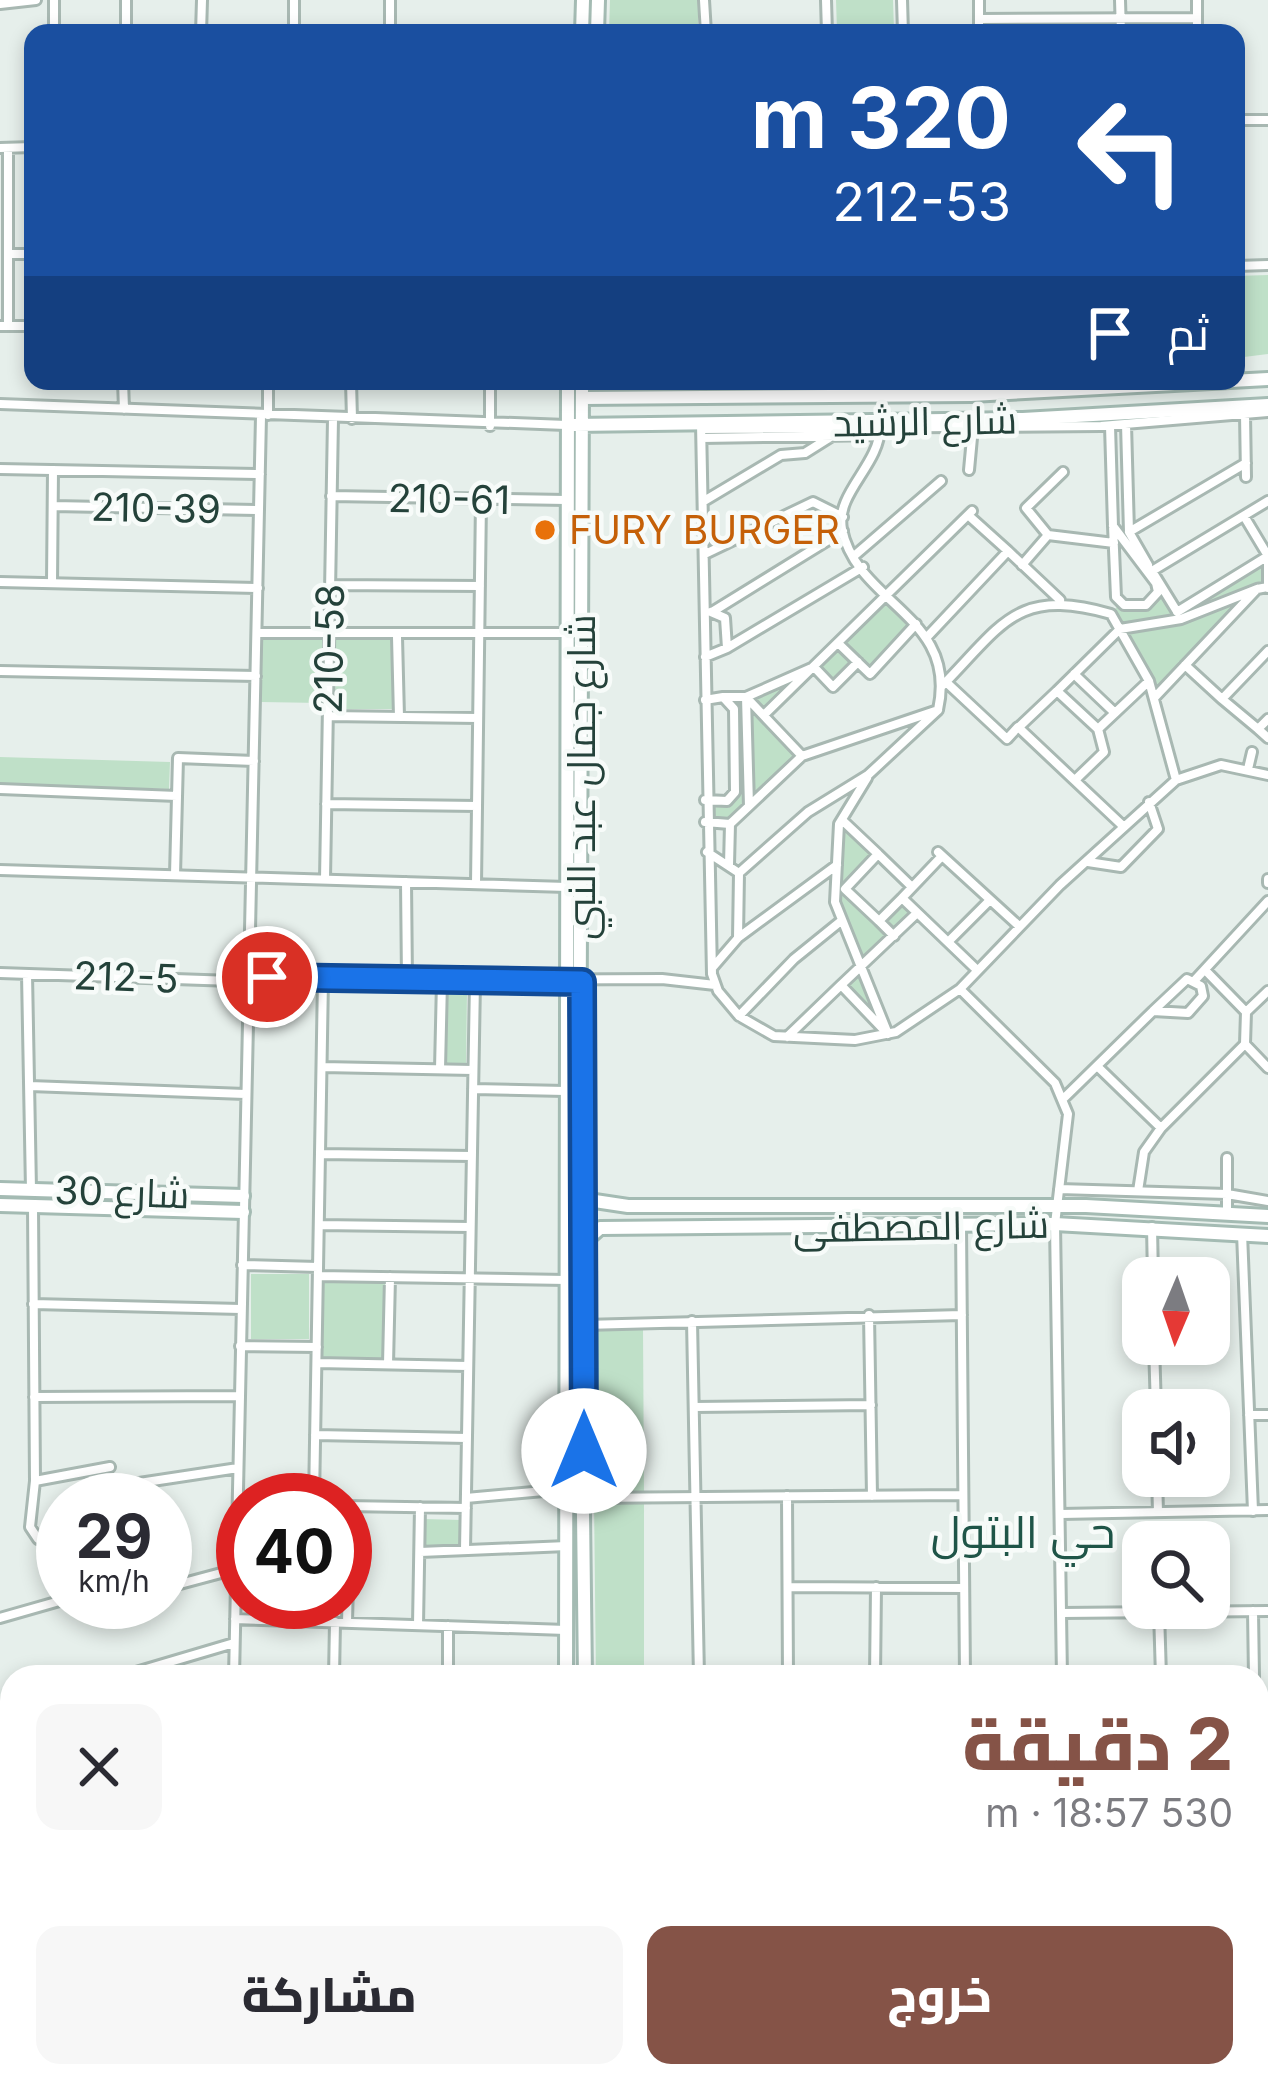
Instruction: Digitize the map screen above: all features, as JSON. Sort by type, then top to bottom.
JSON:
[{"type":"street","points":[[0,4],[36,0]]},
{"type":"street","points":[[979,0],[979,24]]},
{"type":"street","points":[[1120,0],[1121,24]]},
{"type":"street","points":[[1197,0],[1197,24]]},
{"type":"street","points":[[979,19],[1197,18]]},
{"type":"street","points":[[1046,19],[1046,24]]},
{"type":"street","points":[[4,148],[8,254],[4,326]]},
{"type":"street","points":[[8,254],[24,254]]},
{"type":"street","points":[[124,390],[124,410]]},
{"type":"street","points":[[238,1473],[242,1265],[235,1212],[251,980],[259,510],[267,390]]},
{"type":"street","points":[[351,390],[352,419]]},
{"type":"street","points":[[490,390],[490,426]]},
{"type":"street","name":"شارع جمال عبد النبي","points":[[568,390],[565,1091],[581,1245],[573,1274],[584,1325],[585,1665]]},
{"type":"street","name":"شارع جمال عبد النبي","points":[[566,1665],[582,982],[582,390]]},
{"type":"street","name":"شارع الرشيد","points":[[582,398],[1075,390]]},
{"type":"street","points":[[598,424],[592,410],[599,398]]},
{"type":"street","points":[[701,398],[706,410],[701,429],[708,612],[705,823],[712,968],[715,986],[739,1016],[760,1031],[855,1040],[912,1025],[960,989],[1018,926],[1176,780],[1206,767],[1268,775]]},
{"type":"street","points":[[726,398],[719,409],[726,424]]},
{"type":"street","points":[[0,404],[490,426],[566,425]]},
{"type":"street","points":[[701,429],[833,435],[1110,426],[1268,408]]},
{"type":"street","name":"شارع الرشيد","points":[[566,425],[701,429],[726,424],[1023,419],[1268,408]]},
{"type":"street","points":[[1245,414],[1246,477]]},
{"type":"street","name":"210-58","points":[[325,880],[333,419]]},
{"type":"street","points":[[1126,424],[1129,532],[1178,614]]},
{"type":"street","points":[[1110,426],[1113,526],[1116,597],[1146,605],[1158,592],[1113,526]]},
{"type":"street","points":[[969,470],[973,427]]},
{"type":"street","points":[[701,429],[880,431]]},
{"type":"street","points":[[734,870],[808,812],[868,775],[938,710],[944,684],[937,655],[916,624],[854,556],[843,531],[847,501],[876,456],[880,431]]},
{"type":"street","points":[[704,501],[781,455],[805,453],[833,435]]},
{"type":"street","points":[[1129,532],[1246,463]]},
{"type":"street","points":[[0,470],[260,474]]},
{"type":"street","points":[[52,583],[53,470]]},
{"type":"street","points":[[1063,472],[1026,508],[1048,535],[1114,543]]},
{"type":"street","points":[[854,556],[941,481]]},
{"type":"street","name":"210-61","points":[[332,496],[566,500]]},
{"type":"street","points":[[476,884],[481,500]]},
{"type":"street","points":[[1152,571],[1268,501]]},
{"type":"street","points":[[705,554],[813,502],[843,517]]},
{"type":"street","name":"210-39","points":[[53,506],[259,510]]},
{"type":"street","points":[[764,715],[970,513],[1061,601]]},
{"type":"street","points":[[1154,698],[1264,588],[1268,556],[1244,516]]},
{"type":"street","points":[[708,612],[843,531]]},
{"type":"street","points":[[1022,565],[1048,535]]},
{"type":"street","points":[[926,637],[1008,551]]},
{"type":"street","points":[[1178,614],[1268,556]]},
{"type":"street","points":[[705,657],[863,567]]},
{"type":"street","points":[[0,582],[258,588]]},
{"type":"street","points":[[330,585],[480,586]]},
{"type":"street","points":[[944,684],[1007,740],[1120,629],[1264,588]]},
{"type":"street","points":[[944,684],[1002,624],[1035,604],[1061,601],[1111,614],[1149,681],[1176,780]]},
{"type":"street","points":[[1111,614],[1121,602]]},
{"type":"street","points":[[708,612],[725,618],[727,648]]},
{"type":"street","points":[[838,643],[870,674],[916,624]]},
{"type":"street","points":[[257,633],[397,637],[566,633]]},
{"type":"street","points":[[397,637],[399,717]]},
{"type":"street","points":[[1222,699],[1268,650]]},
{"type":"street","points":[[814,668],[833,687],[857,662]]},
{"type":"street","points":[[1185,665],[1268,738]]},
{"type":"street","points":[[705,700],[746,697],[814,668]]},
{"type":"street","points":[[0,671],[256,676]]},
{"type":"street","points":[[1075,674],[1114,713]]},
{"type":"street","points":[[1098,729],[1149,681]]},
{"type":"street","points":[[1057,691],[1098,729],[1104,752],[1075,780]]},
{"type":"street","points":[[705,800],[727,801],[735,792],[734,709],[723,697]]},
{"type":"street","points":[[746,697],[802,756]]},
{"type":"street","points":[[746,697],[749,806]]},
{"type":"street","points":[[705,823],[730,824],[802,756],[938,710]]},
{"type":"street","points":[[328,716],[478,718]]},
{"type":"street","points":[[1258,729],[1268,719]]},
{"type":"street","points":[[1018,727],[1123,826]]},
{"type":"street","points":[[1248,769],[1252,752]]},
{"type":"street","points":[[175,875],[178,758],[254,761]]},
{"type":"street","points":[[868,775],[842,820],[835,899],[858,969],[888,1034]]},
{"type":"street","points":[[0,789],[177,796]]},
{"type":"street","points":[[1087,861],[1121,867],[1158,830],[1149,802]]},
{"type":"street","points":[[326,805],[477,806]]},
{"type":"street","points":[[842,820],[912,886]]},
{"type":"street","points":[[730,824],[738,938]]},
{"type":"street","points":[[706,852],[734,870]]},
{"type":"street","points":[[835,899],[878,854]]},
{"type":"street","points":[[878,921],[940,854],[1018,926]]},
{"type":"street","points":[[712,968],[738,938],[837,865]]},
{"type":"street","points":[[0,870],[567,887]]},
{"type":"street","points":[[406,882],[407,980]]},
{"type":"street","points":[[845,889],[893,936]]},
{"type":"street","points":[[902,898],[977,970]]},
{"type":"street","points":[[948,942],[990,900]]},
{"type":"street","points":[[1064,1098],[1178,983],[1195,980],[1268,902]]},
{"type":"street","points":[[787,1037],[917,913]]},
{"type":"street","points":[[739,1016],[794,958],[841,920]]},
{"type":"street","points":[[1205,970],[1246,1012]]},
{"type":"street","name":"212-5","points":[[0,973],[566,983],[662,979],[715,986]]},
{"type":"street","points":[[28,974],[34,1304],[31,1534],[36,1538]]},
{"type":"street","points":[[314,1473],[323,979]]},
{"type":"street","points":[[1153,1012],[1188,1013],[1203,996],[1195,980]]},
{"type":"street","points":[[440,1069],[442,981]]},
{"type":"street","points":[[465,1550],[475,982]]},
{"type":"street","points":[[841,985],[888,1034]]},
{"type":"street","points":[[960,989],[1055,1083],[1068,1114],[1055,1224],[1063,1665]]},
{"type":"street","points":[[1138,1191],[1144,1152],[1161,1128],[1245,1044],[1246,1012],[1268,991]]},
{"type":"street","points":[[1245,1044],[1268,1068]]},
{"type":"street","points":[[1097,1066],[1161,1128]]},
{"type":"street","points":[[322,1067],[473,1070]]},
{"type":"street","points":[[30,1086],[245,1094]]},
{"type":"street","points":[[473,1089],[565,1091]]},
{"type":"street","points":[[320,1154],[472,1156]]},
{"type":"street","points":[[1226,1158],[1227,1210]]},
{"type":"street","name":"شارع 30","points":[[0,1189],[236,1195]]},
{"type":"street","points":[[1059,1189],[1227,1194],[1268,1202]]},
{"type":"street","name":"شارع المصطفى","points":[[574,1198],[628,1206],[1058,1207],[1227,1210],[1268,1216]]},
{"type":"street","name":"شارع 30","points":[[0,1205],[235,1212]]},
{"type":"street","name":"شارع المصطفى","points":[[581,1245],[600,1228],[1055,1224],[1268,1236]]},
{"type":"street","points":[[319,1225],[470,1227]]},
{"type":"street","points":[[961,1226],[965,1665]]},
{"type":"street","points":[[1152,1226],[1153,1257]]},
{"type":"street","points":[[1242,1232],[1253,1510]]},
{"type":"street","points":[[242,1265],[390,1277],[573,1274]]},
{"type":"street","points":[[388,1364],[390,1277]]},
{"type":"street","points":[[34,1304],[241,1310]]},
{"type":"street","points":[[869,1315],[872,1496]]},
{"type":"street","points":[[584,1325],[962,1315]]},
{"type":"street","points":[[692,1322],[698,1665]]},
{"type":"street","points":[[240,1346],[317,1348]]},
{"type":"street","points":[[316,1363],[468,1366]]},
{"type":"street","points":[[34,1397],[238,1396]]},
{"type":"street","points":[[694,1407],[871,1405]]},
{"type":"street","points":[[1249,1415],[1268,1415]]},
{"type":"street","points":[[315,1436],[466,1438]]},
{"type":"street","points":[[34,1481],[110,1467]]},
{"type":"street","points":[[192,1475],[238,1468]]},
{"type":"street","points":[[372,1506],[466,1503],[569,1489]]},
{"type":"street","points":[[583,1498],[963,1495]]},
{"type":"street","points":[[787,1496],[788,1665]]},
{"type":"street","points":[[1158,1497],[1158,1512]]},
{"type":"street","points":[[418,1625],[420,1507]]},
{"type":"street","points":[[1061,1514],[1268,1510]]},
{"type":"street","points":[[419,1552],[567,1546]]},
{"type":"street","points":[[788,1586],[964,1588]]},
{"type":"street","points":[[875,1665],[876,1587]]},
{"type":"street","points":[[0,1618],[36,1608]]},
{"type":"street","points":[[1062,1612],[1122,1611]]},
{"type":"street","points":[[1230,1611],[1268,1611]]},
{"type":"street","points":[[1253,1611],[1255,1665]]},
{"type":"street","points":[[372,1623],[566,1630]]},
{"type":"street","points":[[448,1626],[448,1665]]},
{"type":"street","points":[[234,1665],[235,1629]]},
{"type":"street","points":[[334,1665],[335,1629]]},
{"type":"street","points":[[1160,1629],[1161,1665]]},
{"type":"street","points":[[170,1665],[234,1643]]},
{"type":"green space","points":[[610,0],[698,0],[698,24],[609,24]]},
{"type":"green space","points":[[836,0],[893,0],[894,24],[837,24]]},
{"type":"green space","points":[[1268,275],[1268,354],[1245,357],[1245,276]]},
{"type":"green space","points":[[1268,556],[1268,588],[1257,589],[1154,698],[1111,614],[1121,602],[1137,607],[1154,600],[1156,583],[1176,609]]},
{"type":"green space","points":[[887,594],[916,624],[870,674],[857,663],[833,687],[813,668],[764,714],[802,756],[730,824],[705,822],[705,800],[732,799],[734,709],[723,697],[749,694],[794,676],[833,647]]},
{"type":"green space","points":[[262,639],[323,640],[321,703],[261,702]]},
{"type":"green space","points":[[336,640],[393,640],[393,709],[335,709]]},
{"type":"green space","points":[[0,757],[170,762],[169,789],[0,784]]},
{"type":"green space","points":[[842,820],[878,854],[845,888],[878,921],[902,898],[917,913],[859,969],[888,1034],[841,985],[858,969],[835,899]]},
{"type":"green space","points":[[447,992],[467,992],[466,1065],[446,1065]]},
{"type":"green space","points":[[251,1274],[309,1274],[309,1339],[251,1339]]},
{"type":"green space","points":[[323,1281],[385,1281],[384,1359],[323,1359]]},
{"type":"green space","points":[[643,1328],[644,1493],[595,1493],[597,1329]]},
{"type":"green space","points":[[594,1501],[644,1501],[644,1665],[596,1665]]},
{"type":"green space","points":[[423,1519],[462,1520],[461,1549],[422,1548]]},
{"type":"place","name":"FURY BURGER","points":[[545,530]]},
{"type":"district","name":"حي البتول","points":[[1023,1532]]},
{"type":"route","points":[[267,977],[582,982],[584,1451]]}]
